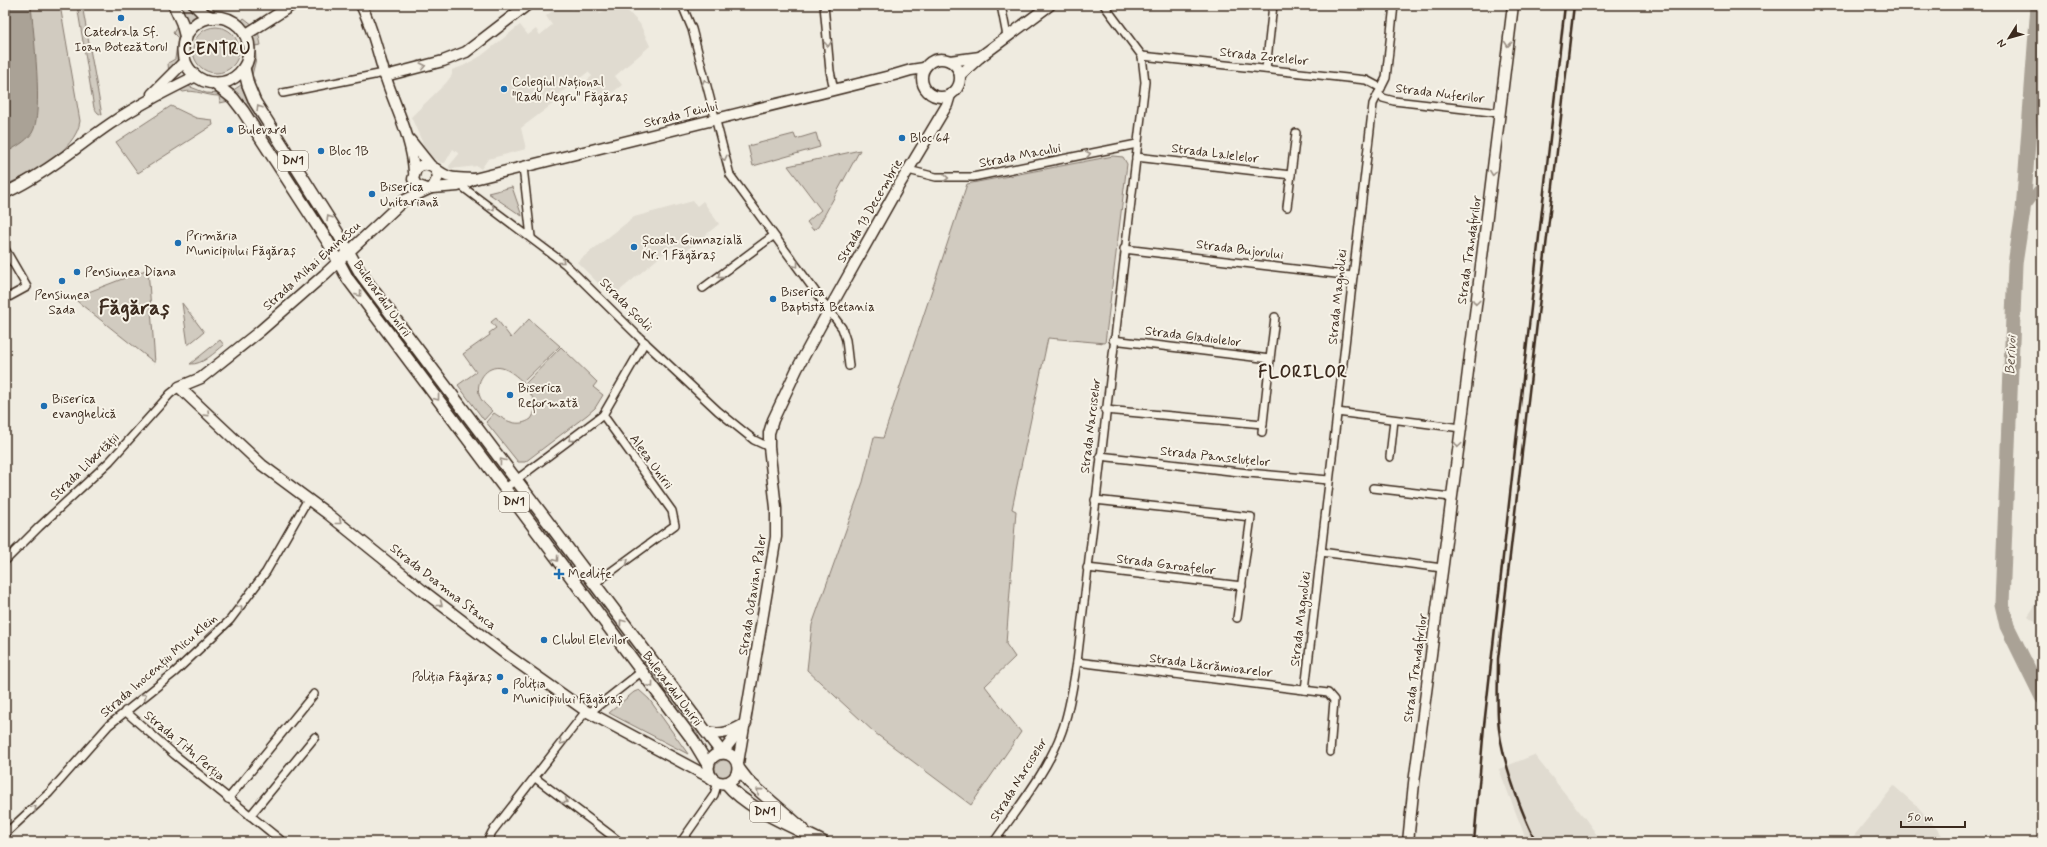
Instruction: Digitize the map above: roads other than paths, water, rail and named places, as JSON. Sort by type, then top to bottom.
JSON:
[{"type":"main road","points":[[174,5],[182,23],[186,38]]},
{"type":"main road","points":[[194,5],[204,14],[213,18],[231,21],[245,35],[292,5]]},
{"type":"main road","points":[[361,5],[367,18],[385,75],[409,138],[413,175],[416,186],[429,189],[460,185],[474,179]]},
{"type":"main road","points":[[385,75],[443,61],[466,52],[483,41],[527,5]]},
{"type":"main road","points":[[960,76],[980,57],[1050,5]]},
{"type":"main road","name":"Strada Trandafirilor","points":[[1408,842],[1414,783],[1461,428],[1512,5]]},
{"type":"main road","points":[[5,193],[28,182],[53,166],[100,131],[151,98],[196,76],[185,61],[183,47],[186,38],[196,24],[213,18]]},
{"type":"main road","name":"Bulevardul Unirii","points":[[245,35],[249,51],[244,68],[248,85],[255,102],[361,274],[722,753]]},
{"type":"main road","points":[[950,61],[958,70],[960,76],[958,87],[950,95],[937,97],[928,92],[923,84],[924,68],[931,61],[937,59],[950,61],[980,57]]},
{"type":"main road","points":[[151,98],[152,94],[185,61]]},
{"type":"main road","points":[[214,83],[234,78],[244,68]]},
{"type":"main road","name":"Strada Teiului","points":[[474,179],[924,68]]},
{"type":"main road","name":"Bulevardul Unirii","points":[[196,76],[214,83],[233,98],[243,111],[306,206],[356,290],[693,740],[708,765]]},
{"type":"main road","name":"Strada Teiului","points":[[894,76],[913,78],[923,84]]},
{"type":"main road","name":"Strada 13 Decembrie","points":[[769,447],[770,428],[776,414],[829,310],[908,170],[947,105],[950,95]]},
{"type":"main road","name":"Strada 13 Decembrie","points":[[934,126],[939,111],[937,97]]},
{"type":"main road","points":[[409,138],[433,167],[438,181],[429,189]]},
{"type":"main road","points":[[413,175],[422,164],[433,167],[448,176],[474,179]]},
{"type":"main road","name":"Strada Mihai Eminescu","points":[[403,201],[413,175]]},
{"type":"main road","name":"Strada Mihai Eminescu","points":[[179,387],[201,378],[238,348],[338,261],[403,201],[429,189]]},
{"type":"main road","name":"Strada Doamna Stanca","points":[[179,387],[262,465],[308,499],[422,590],[507,655],[588,712],[718,781],[762,810],[823,842]]},
{"type":"main road","name":"Strada Octavian Paler","points":[[738,766],[776,537],[776,508],[769,447]]},
{"type":"main road","points":[[705,731],[726,733],[746,723]]},
{"type":"main road","points":[[708,765],[713,757],[722,753],[746,723]]},
{"type":"main road","name":"DN1","points":[[722,753],[732,755],[738,766]]},
{"type":"main road","name":"DN1","points":[[708,765],[718,781]]},
{"type":"main road","points":[[718,781],[735,778],[738,766]]},
{"type":"main road","name":"Strada Doamna Stanca","points":[[738,766],[749,782],[809,835]]},
{"type":"street","points":[[682,5],[691,25],[730,175],[845,334],[848,366]]},
{"type":"street","points":[[824,5],[830,71],[834,90]]},
{"type":"street","points":[[1001,5],[1007,36]]},
{"type":"street","points":[[1104,5],[1142,56]]},
{"type":"street","points":[[1266,69],[1273,5]]},
{"type":"street","name":"Strada Magnoliei","points":[[1305,690],[1328,480],[1373,104],[1386,78],[1394,5]]},
{"type":"street","name":"Strada Zorelelor","points":[[1142,56],[1366,80],[1380,91]]},
{"type":"street","name":"Strada Narciselor","points":[[994,842],[1041,773],[1056,745],[1068,713],[1077,662],[1105,410],[1136,157],[1144,82],[1142,56]]},
{"type":"street","points":[[283,93],[385,75]]},
{"type":"street","name":"Strada Nuferilor","points":[[1380,91],[1383,98],[1394,101],[1500,113]]},
{"type":"street","points":[[1287,207],[1296,133]]},
{"type":"street","name":"Strada Macului","points":[[908,170],[936,177],[973,177],[1137,144]]},
{"type":"street","name":"Strada Lalelelor","points":[[1136,157],[1290,175]]},
{"type":"street","points":[[522,167],[532,237]]},
{"type":"street","name":"Strada Școlii","points":[[460,185],[532,237],[570,268],[638,336],[731,422],[754,440],[769,447]]},
{"type":"street","points":[[704,288],[773,236]]},
{"type":"street","points":[[5,249],[27,287],[5,299]]},
{"type":"street","name":"Strada Bujorului","points":[[1124,249],[1352,276]]},
{"type":"street","points":[[1262,432],[1275,317]]},
{"type":"street","name":"Strada Gladiolelor","points":[[1114,340],[1270,359]]},
{"type":"street","points":[[516,480],[603,416],[645,342]]},
{"type":"street","name":"Strada Libertății","points":[[5,562],[39,527],[110,461],[170,394],[179,387]]},
{"type":"street","points":[[1105,410],[1263,424]]},
{"type":"street","points":[[1337,412],[1461,428]]},
{"type":"street","name":"Aleea Unirii","points":[[594,584],[675,525],[672,511],[603,416]]},
{"type":"street","points":[[1390,457],[1394,420]]},
{"type":"street","name":"Strada Panseluțelor","points":[[1100,456],[1248,473],[1328,480]]},
{"type":"street","name":"DN1","points":[[504,488],[516,480]]},
{"type":"street","points":[[1373,488],[1451,497]]},
{"type":"street","name":"Strada Inocențiu Micu Klein","points":[[5,834],[41,801],[95,739],[125,711],[190,658],[230,620],[266,572],[308,499]]},
{"type":"street","points":[[1095,500],[1251,517],[1237,618]]},
{"type":"street","points":[[539,535],[551,526]]},
{"type":"street","points":[[1321,552],[1442,568]]},
{"type":"street","name":"Strada Garoafelor","points":[[1087,568],[1242,586]]},
{"type":"street","name":"Strada Lăcrămioarelor","points":[[1077,662],[1328,693],[1334,700],[1330,752]]},
{"type":"street","points":[[487,842],[492,832],[534,777],[588,712],[641,672]]},
{"type":"street","name":"Strada Titu Perția","points":[[228,799],[314,694]]},
{"type":"street","name":"Strada Titu Perția","points":[[125,711],[228,799],[283,842]]},
{"type":"street","points":[[250,816],[315,737]]},
{"type":"street","points":[[534,777],[620,842]]},
{"type":"street","points":[[681,842],[714,795],[718,781]]},
{"type":"waterway","name":"Berivoi","points":[[2038,5],[2023,211],[2015,264],[2002,604],[2007,626],[2042,697]]},
{"type":"waterway","points":[[2023,211],[2042,185]]},
{"type":"railway","points":[[1474,842],[1484,726],[1565,5]]},
{"type":"railway","points":[[1536,842],[1517,798],[1502,747],[1498,717],[1498,659],[1574,5]]},
{"type":"place","name":"Catedrala Sf. Ioan Botezătorul","points":[[121,18]]},
{"type":"place","name":"Colegiul Național \"Radu Negru\" Făgăraș","points":[[504,89]]},
{"type":"place","name":"Bulevard","points":[[230,130]]},
{"type":"place","name":"Bloc 64","points":[[902,138]]},
{"type":"place","name":"Bloc 1B","points":[[321,151]]},
{"type":"place","name":"Biserica Unitariană","points":[[372,194]]},
{"type":"place","name":"Primăria Municipiului Făgăraș","points":[[178,243]]},
{"type":"place","name":"Școala Gimnazială Nr. 1 Făgăraș","points":[[634,247]]},
{"type":"place","name":"Pensiunea Diana","points":[[77,272]]},
{"type":"place","name":"Pensiunea Sada","points":[[62,281]]},
{"type":"place","name":"Biserica Baptistă Betania","points":[[773,299]]},
{"type":"place","name":"Biserica Reformată","points":[[510,395]]},
{"type":"place","name":"Biserica evanghelică","points":[[44,406]]},
{"type":"place","name":"Medlife","points":[[559,574]]},
{"type":"place","name":"Clubul Elevilor","points":[[544,640]]},
{"type":"place","name":"Poliția Făgăraș","points":[[500,677]]},
{"type":"place","name":"Poliția Municipiului Făgăraș","points":[[505,691]]},
{"type":"district","name":"CENTRU","points":[[217,49]]},
{"type":"district","name":"Făgăraș","points":[[134,308]]},
{"type":"district","name":"FLORILOR","points":[[1303,372]]}]
